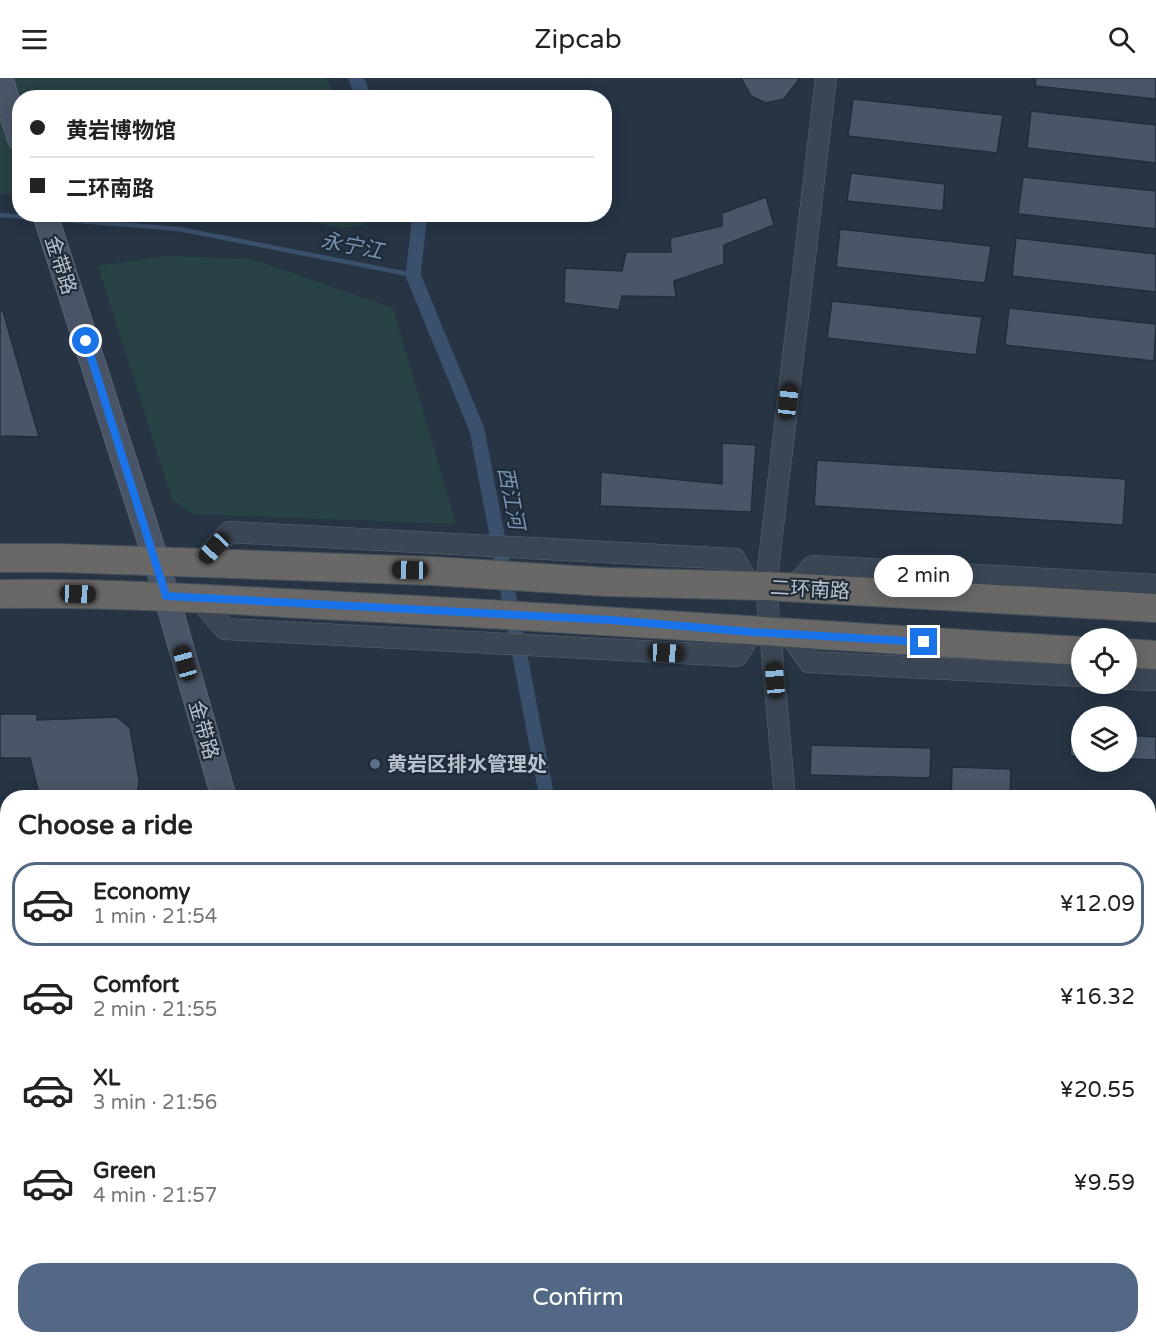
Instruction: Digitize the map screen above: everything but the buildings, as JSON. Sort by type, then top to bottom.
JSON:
[{"type":"highway","name":"二环南路","points":[[0,558],[433,571],[607,582],[770,586],[1156,608]]},
{"type":"highway","points":[[0,594],[166,596],[611,620],[771,633],[1071,650]]},
{"type":"highway","points":[[1137,654],[1156,655]]},
{"type":"main road","points":[[0,78],[12,115]]},
{"type":"main road","name":"金带路","points":[[48,222],[157,563],[222,790]]},
{"type":"street","points":[[784,790],[771,633],[770,586],[826,78]]},
{"type":"street","points":[[199,564],[229,532],[735,559],[770,586]]},
{"type":"street","points":[[770,586],[813,566],[1156,585]]},
{"type":"street","points":[[199,599],[225,629],[737,656],[771,633]]},
{"type":"street","points":[[771,633],[809,662],[1071,675]]},
{"type":"street","points":[[1137,679],[1156,680]]},
{"type":"green space","points":[[0,78],[326,78],[332,90],[12,90],[12,195],[0,194]]},
{"type":"green space","points":[[311,222],[365,222],[365,225],[342,228]]},
{"type":"green space","points":[[165,256],[252,259],[393,308],[456,524],[193,514],[172,499],[98,266]]},
{"type":"waterway","name":"西江河","points":[[356,78],[361,90]]},
{"type":"waterway","name":"永宁江","points":[[0,215],[12,216]]},
{"type":"waterway","name":"永宁江","points":[[92,222],[179,229],[413,275]]},
{"type":"waterway","name":"西江河","points":[[419,222],[413,275],[477,430],[545,790]]},
{"type":"place","name":"黄岩区排水管理处","points":[[375,764]]},
{"type":"route","points":[[86,341],[166,596],[611,620],[752,632],[924,642]]}]
